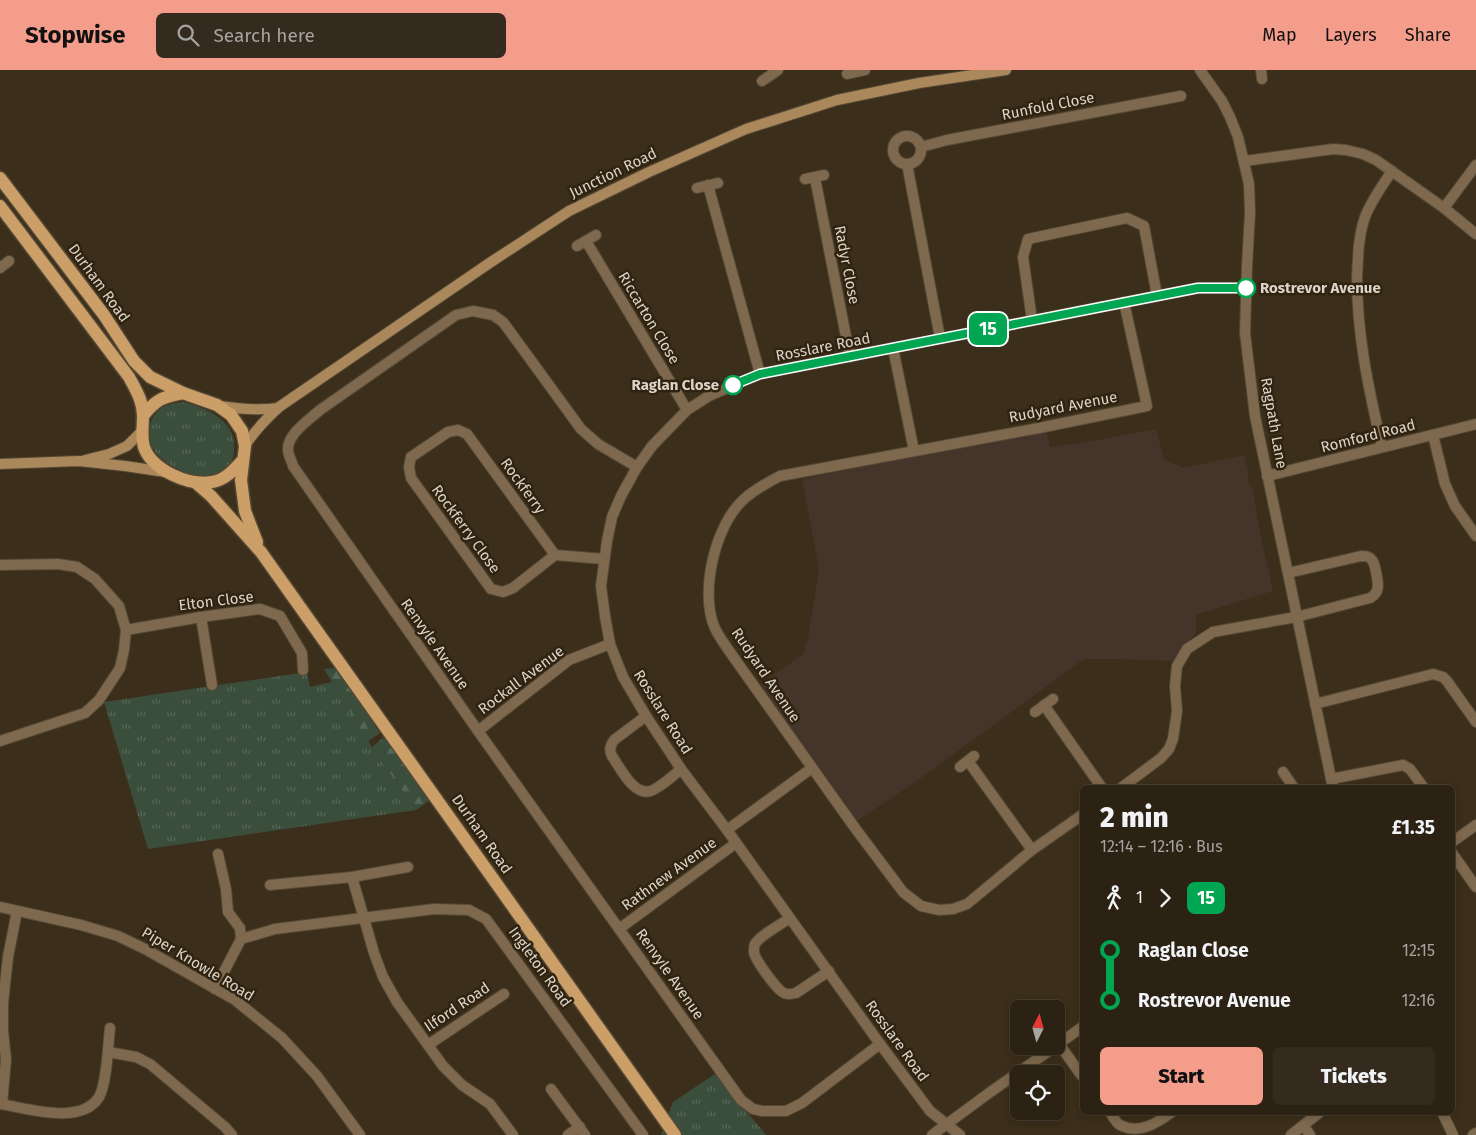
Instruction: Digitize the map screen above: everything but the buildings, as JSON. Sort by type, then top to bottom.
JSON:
[{"type":"main road","name":"Junction Road","points":[[245,446],[250,437],[278,407],[569,211],[649,172],[746,129],[837,100],[919,83],[1006,70]]},
{"type":"main road","name":"Durham Road","points":[[0,178],[104,315],[134,361],[150,377],[183,393],[217,405],[231,415],[242,431],[245,446],[241,480],[245,511],[261,552]]},
{"type":"main road","name":"Durham Road","points":[[0,206],[129,377],[141,398],[143,416],[141,432],[144,448],[153,463],[183,479],[195,482],[212,482],[232,473],[242,460]]},
{"type":"main road","points":[[143,416],[151,405],[166,396],[183,393]]},
{"type":"main road","name":"Junction Road","points":[[217,405],[238,409],[278,407]]},
{"type":"main road","points":[[79,461],[109,454],[127,446],[141,432]]},
{"type":"main road","points":[[0,464],[79,461],[169,473]]},
{"type":"main road","name":"Durham Road","points":[[195,482],[211,496],[261,552],[675,1135]]},
{"type":"street","points":[[762,81],[778,70]]},
{"type":"street","points":[[846,74],[864,70]]},
{"type":"street","name":"Ragpath Lane","points":[[1200,70],[1222,101],[1230,117],[1245,161],[1249,184],[1250,213],[1245,333],[1251,391],[1267,476],[1332,783]]},
{"type":"street","name":"Runfold Close","points":[[921,147],[947,140],[1181,96]]},
{"type":"street","points":[[912,137],[921,147],[921,153],[919,159],[907,164],[899,162],[895,157],[895,145],[899,139],[912,137]]},
{"type":"street","points":[[1245,161],[1320,150],[1346,150],[1363,154],[1376,160],[1444,208],[1476,234]]},
{"type":"street","points":[[907,164],[940,338]]},
{"type":"street","points":[[1444,208],[1476,165]]},
{"type":"street","points":[[1382,448],[1362,349],[1357,296],[1358,260],[1360,231],[1365,216],[1373,200],[1392,172]]},
{"type":"street","name":"Radyr Close","points":[[815,177],[850,357]]},
{"type":"street","points":[[697,188],[713,184],[760,374]]},
{"type":"street","points":[[1032,320],[1023,257],[1028,239],[1127,218],[1144,226],[1157,296]]},
{"type":"street","name":"Riccarton Close","points":[[596,235],[582,243],[687,410]]},
{"type":"street","name":"Rosslare Road","points":[[960,1135],[930,1111],[880,1044],[728,830],[682,769],[646,716],[623,677],[610,644],[604,616],[601,586],[612,517],[637,467],[652,446],[687,410],[709,396],[760,374],[1198,288],[1246,288]]},
{"type":"street","name":"Rudyard Avenue","points":[[1080,816],[1032,850],[967,904],[952,909],[939,910],[921,906],[904,892],[732,656],[714,626],[710,608],[710,584],[716,548],[724,524],[741,502],[759,487],[780,476],[1147,406],[1124,302]]},
{"type":"street","name":"Renvyle Avenue","points":[[637,467],[598,444],[581,429],[503,322],[493,316],[473,311],[456,315],[320,410],[291,439],[288,450],[293,466],[478,731],[741,1100],[753,1109],[786,1111],[802,1103],[880,1044]]},
{"type":"street","points":[[893,348],[914,451]]},
{"type":"street","name":"Romford Road","points":[[1267,476],[1476,424]]},
{"type":"street","name":"Rockferry Close","points":[[466,434],[458,430],[448,432],[411,457],[409,468],[411,478],[491,589],[503,592],[512,588],[555,555]]},
{"type":"street","name":"Rockferry","points":[[466,434],[555,555]]},
{"type":"street","points":[[1433,435],[1445,484],[1455,506],[1476,536]]},
{"type":"street","points":[[555,555],[604,559]]},
{"type":"street","points":[[1125,785],[1162,758],[1169,749],[1173,739],[1177,712],[1175,686],[1177,666],[1187,649],[1213,632],[1296,616],[1370,598],[1376,593],[1379,584],[1372,560],[1365,556],[1288,573]]},
{"type":"street","points":[[0,565],[58,564],[77,567],[95,579],[119,606],[126,630],[120,668],[99,700],[86,713],[0,741]]},
{"type":"street","name":"Elton Close","points":[[126,630],[260,609],[280,616],[302,653],[303,670]]},
{"type":"street","points":[[201,617],[212,684]]},
{"type":"street","name":"Rockall Avenue","points":[[478,731],[569,660],[610,644]]},
{"type":"street","points":[[1315,704],[1433,674],[1443,677],[1476,722]]},
{"type":"street","points":[[1035,712],[1048,702],[1100,785]]},
{"type":"street","points":[[646,716],[614,740],[610,746],[612,756],[634,788],[640,792],[654,790],[682,769]]},
{"type":"street","points":[[967,761],[1032,850]]},
{"type":"street","points":[[1332,783],[1403,765],[1410,769],[1422,785]]},
{"type":"street","points":[[728,830],[812,768]]},
{"type":"street","points":[[1283,772],[1292,785]]},
{"type":"street","points":[[1455,836],[1476,825]]},
{"type":"street","name":"Rathnew Avenue","points":[[619,929],[736,843]]},
{"type":"street","points":[[215,989],[242,939],[240,928],[228,912],[226,889],[218,854]]},
{"type":"street","points":[[1455,857],[1476,887]]},
{"type":"street","points":[[270,885],[352,877],[408,867]]},
{"type":"street","points":[[352,877],[364,918]]},
{"type":"street","name":"Piper Knowle Road","points":[[0,907],[81,925],[118,936],[236,1000],[282,1038],[317,1076],[360,1135]]},
{"type":"street","name":"Ingleton Road","points":[[242,939],[275,929],[434,909],[468,910],[486,919],[643,1135]]},
{"type":"street","points":[[17,911],[1,1003],[6,1058],[1,1104],[52,1113],[71,1114],[91,1106],[100,1096],[104,1080],[110,1028]]},
{"type":"street","name":"Ilford Road","points":[[364,918],[383,977],[397,1002],[443,1066],[462,1084],[490,1104],[513,1135]]},
{"type":"street","points":[[790,918],[754,945],[756,959],[778,988],[784,993],[790,994],[796,993],[829,971]]},
{"type":"street","name":"Ilford Road","points":[[428,1045],[504,994]]},
{"type":"street","points":[[1065,1040],[1080,1029]]},
{"type":"street","points":[[108,1052],[136,1057],[150,1064],[225,1126],[232,1135]]},
{"type":"street","points":[[932,1135],[1044,1055]]},
{"type":"street","points":[[1064,1055],[1080,1074]]},
{"type":"street","points":[[551,1089],[582,1131],[568,1135]]},
{"type":"street","points":[[1112,1115],[1119,1125],[1132,1131],[1149,1128],[1168,1115]]},
{"type":"street","points":[[1291,1135],[1307,1130],[1318,1115]]},
{"type":"street","points":[[1443,1115],[1453,1135]]},
{"type":"street","points":[[1472,1135],[1476,1133]]},
{"type":"shaded area","points":[[1156,429],[1164,459],[1183,468],[1244,455],[1273,591],[1196,615],[1196,633],[1172,661],[1084,659],[914,783],[857,821],[759,685],[803,654],[808,639],[819,569],[802,479],[1046,430],[1050,447]]},
{"type":"green space","points":[[182,402],[210,412],[226,424],[231,432],[234,441],[233,458],[228,467],[220,473],[204,476],[186,472],[170,465],[153,448],[149,436],[154,417],[163,407]]},
{"type":"green space","points":[[335,668],[380,733],[368,741],[324,669]]},
{"type":"green space","points":[[307,672],[310,687],[332,682],[372,747],[416,810],[148,849],[104,702]]},
{"type":"green space","points":[[384,737],[430,800],[416,810],[372,747]]},
{"type":"green space","points":[[715,1074],[766,1135],[661,1135],[673,1102]]},
{"type":"bus line","name":"15","points":[[733,385],[760,374],[1198,288],[1246,288]]},
{"type":"place","name":"Rostrevor Avenue","points":[[1246,288]]},
{"type":"place","name":"Raglan Close","points":[[733,385]]}]
